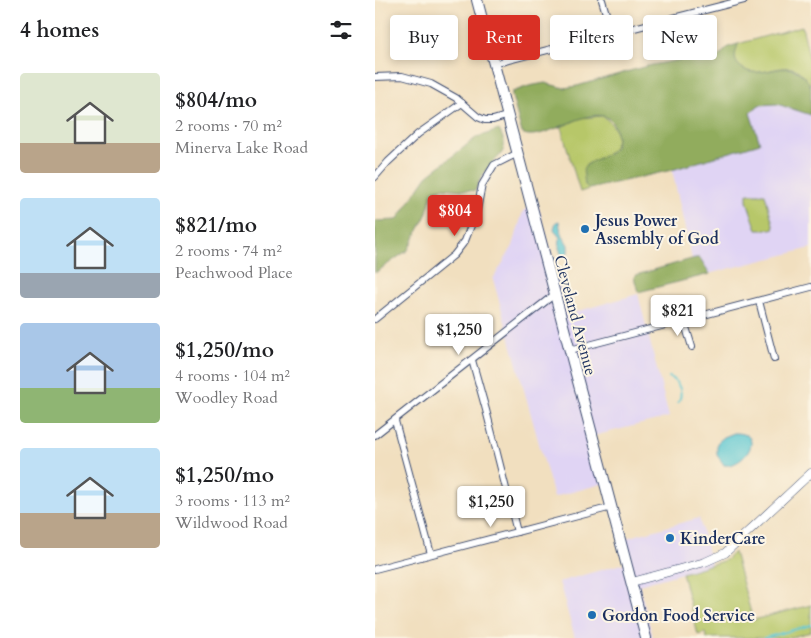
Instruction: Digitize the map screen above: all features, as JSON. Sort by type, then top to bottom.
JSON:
[{"type":"main road","name":"Cleveland Avenue","points":[[477,0],[516,154],[646,638]]},
{"type":"street","points":[[602,0],[606,15]]},
{"type":"street","points":[[633,29],[744,0]]},
{"type":"street","points":[[493,64],[550,50]]},
{"type":"street","points":[[375,77],[402,76],[431,84],[485,120],[506,116]]},
{"type":"street","points":[[375,177],[418,134],[462,103]]},
{"type":"street","points":[[375,319],[454,255],[465,241],[477,210],[482,185],[494,165],[516,154]]},
{"type":"street","points":[[570,350],[811,288]]},
{"type":"street","points":[[375,435],[555,294]]},
{"type":"street","points":[[759,301],[774,359]]},
{"type":"street","points":[[684,321],[692,348]]},
{"type":"street","points":[[471,360],[486,410],[517,532]]},
{"type":"street","points":[[395,421],[431,554]]},
{"type":"street","points":[[631,582],[705,562],[725,553],[811,472]]},
{"type":"street","points":[[375,569],[612,507]]},
{"type":"shaded area","points":[[777,104],[811,115],[811,248],[696,277],[672,170],[760,143],[749,113],[759,105]]},
{"type":"shaded area","points":[[537,202],[568,314],[638,294],[669,417],[593,436],[605,483],[554,497],[493,279],[513,246],[523,211]]},
{"type":"shaded area","points":[[699,518],[711,565],[639,585],[653,638],[575,638],[559,582],[625,563],[619,540]]},
{"type":"green space","points":[[802,26],[811,65],[811,87],[801,73],[792,68],[753,72],[742,68],[737,63],[735,54],[738,44]]},
{"type":"green space","points":[[738,44],[735,54],[737,63],[748,71],[760,72],[786,68],[795,70],[804,76],[811,88],[811,115],[777,104],[759,105],[750,113],[760,143],[672,170],[589,189],[585,185],[583,169],[591,162],[614,149],[617,142],[615,128],[608,118],[598,115],[586,117],[544,133],[532,135],[522,133],[512,92],[545,83],[564,88],[577,86],[647,66],[679,60],[696,60],[698,63],[717,60],[728,47]]},
{"type":"green space","points":[[602,116],[614,127],[617,137],[616,142],[610,152],[586,165],[585,185],[589,189],[580,192],[561,127],[581,118]]},
{"type":"green space","points":[[499,130],[503,138],[503,150],[488,167],[475,191],[443,188],[433,191],[426,215],[408,250],[375,273],[375,221],[397,220],[427,176],[477,137]]},
{"type":"green space","points":[[747,194],[765,194],[774,228],[757,230],[747,201]]},
{"type":"green space","points":[[700,258],[710,274],[638,292],[634,277],[636,275]]},
{"type":"green space","points":[[734,552],[753,620],[811,605],[811,632],[788,638],[707,638],[705,633],[698,635],[682,573],[726,560]]},
{"type":"water","points":[[559,221],[561,233],[568,245],[568,253],[564,256],[562,256],[559,248],[560,238],[554,229],[556,222]]},
{"type":"water","points":[[734,433],[744,434],[750,438],[749,450],[739,461],[724,465],[717,455],[717,443],[724,437]]},
{"type":"waterway","points":[[669,377],[678,384],[681,395],[678,402]]},
{"type":"waterway","points":[[764,638],[811,625]]},
{"type":"place","name":"Jesus Power Assembly of God","points":[[585,229]]},
{"type":"place","name":"KinderCare","points":[[670,538]]},
{"type":"place","name":"Gordon Food Service","points":[[592,615]]}]
